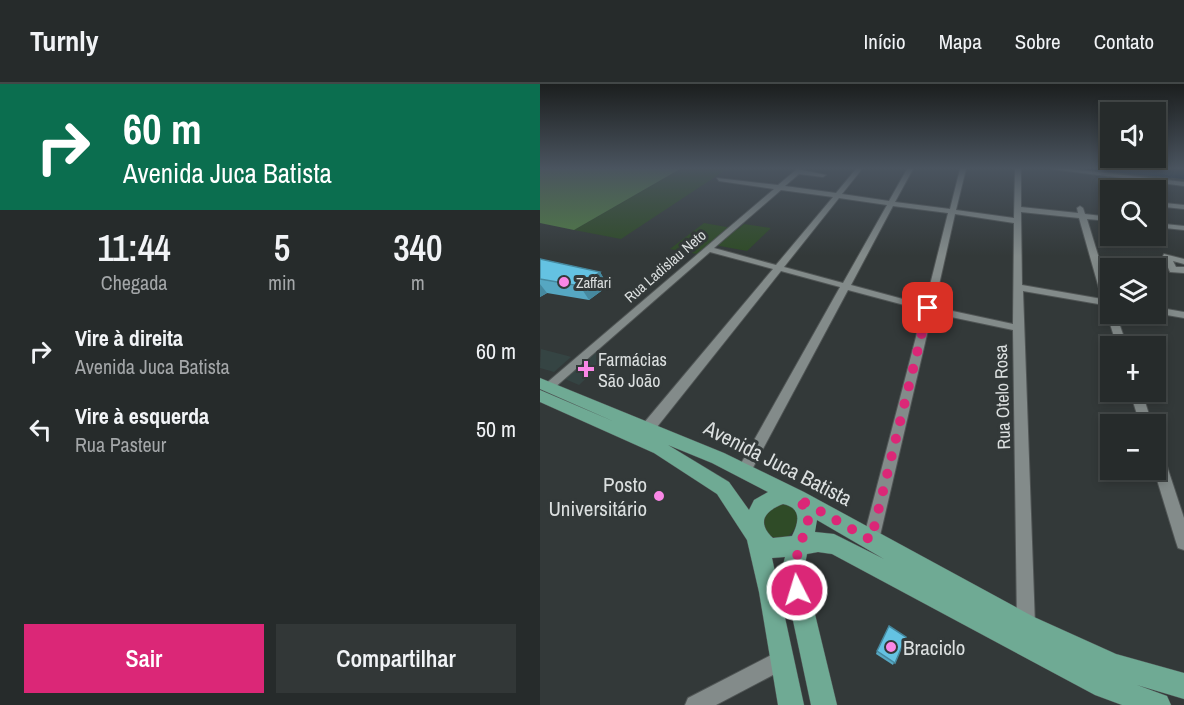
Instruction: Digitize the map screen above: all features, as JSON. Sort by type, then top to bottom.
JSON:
[{"type":"main road","name":"Avenida Juca Batista","points":[[543,388],[648,428],[718,458],[797,498],[1026,625],[1114,666],[1184,686]]},
{"type":"main road","points":[[543,388],[660,448],[723,488],[756,536],[767,547],[775,549],[818,542],[834,544],[1095,683],[1158,705]]},
{"type":"main road","points":[[791,705],[753,524],[761,507],[768,501],[783,495],[797,498],[807,510],[809,517],[793,569],[824,705]]},
{"type":"street","name":"Rua Ladislau Neto","points":[[543,388],[767,198]]},
{"type":"street","points":[[648,428],[836,198]]},
{"type":"street","points":[[851,198],[1017,221]]},
{"type":"street","points":[[744,471],[895,198]]},
{"type":"street","points":[[871,540],[955,198]]},
{"type":"street","name":"Rua Otelo Rosa","points":[[1017,198],[1018,328],[1026,625]]},
{"type":"street","points":[[1166,205],[1184,207]]},
{"type":"street","points":[[1017,209],[1081,212],[1100,217]]},
{"type":"street","points":[[1081,212],[1100,274]]},
{"type":"street","points":[[1166,226],[1184,228]]},
{"type":"street","points":[[709,249],[781,266],[928,308],[1018,328]]},
{"type":"street","points":[[1184,262],[1166,256],[1173,270],[1184,270]]},
{"type":"street","points":[[1018,287],[1100,305]]},
{"type":"street","points":[[1166,312],[1184,315]]},
{"type":"street","points":[[1164,480],[1184,542]]},
{"type":"street","points":[[695,705],[783,659]]},
{"type":"shaded area","points":[[541,349],[571,357],[554,372],[540,368]]},
{"type":"shaded area","name":"Farmácias São João","points":[[595,353],[610,356],[579,385],[565,379]]},
{"type":"green space","points":[[540,198],[630,198],[574,230],[540,223]]},
{"type":"green space","points":[[630,198],[683,198],[621,239],[574,230]]},
{"type":"green space","points":[[704,223],[738,229],[744,224],[771,228],[747,251],[709,244],[697,254],[670,249]]},
{"type":"green space","points":[[789,502],[800,513],[794,530],[781,538],[768,535],[763,522],[766,512],[775,506]]},
{"type":"building","points":[[540,259],[600,272],[580,286],[540,279]]},
{"type":"building","name":"Braciclo","points":[[889,626],[906,637],[895,663],[877,651]]},
{"type":"place","name":"Zaffari","points":[[564,282]]},
{"type":"place","name":"Farmácias São João","points":[[586,369]]},
{"type":"place","name":"Posto Universitário","points":[[659,496]]},
{"type":"place","name":"Braciclo","points":[[891,647]]},
{"type":"route","points":[[797,590],[793,569],[809,517],[803,503],[797,498],[871,540],[928,308]]}]
